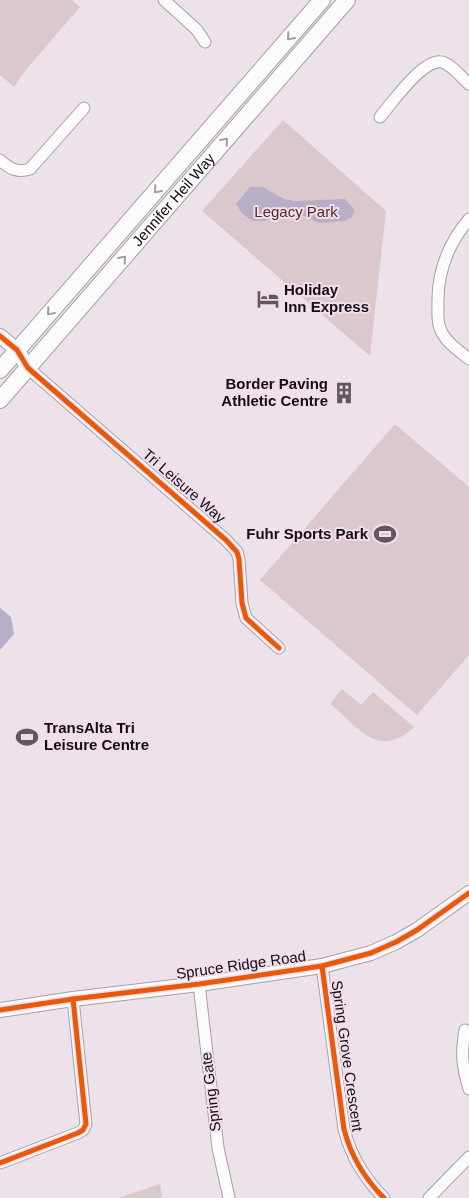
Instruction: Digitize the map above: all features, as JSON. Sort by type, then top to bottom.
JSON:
[{"type":"main road","name":"Jennifer Heil Way","points":[[2,364],[17,350],[322,0]]},
{"type":"main road","name":"Jennifer Heil Way","points":[[0,400],[347,0]]},
{"type":"street","points":[[164,0],[192,25],[205,42]]},
{"type":"street","points":[[380,117],[421,70],[435,61],[444,63],[469,84]]},
{"type":"street","points":[[0,160],[14,170],[22,171],[30,168],[84,108]]},
{"type":"street","points":[[469,218],[453,240],[446,256],[439,281],[438,300],[439,328],[442,334],[469,360]]},
{"type":"street","points":[[0,336],[17,350],[28,368]]},
{"type":"street","points":[[2,364],[28,368]]},
{"type":"street","name":"Tri Leisure Way","points":[[28,368],[219,533],[237,552],[240,566],[242,603],[246,618],[279,648]]},
{"type":"street","name":"Spruce Ridge Road","points":[[0,1010],[322,966],[396,942],[424,926],[469,893]]},
{"type":"street","name":"Spring Grove Crescent","points":[[322,966],[348,1147],[365,1177],[384,1198]]},
{"type":"street","name":"Spring Gate","points":[[199,984],[218,1148],[229,1198]]},
{"type":"street","points":[[0,1163],[78,1133],[83,1130],[86,1124],[73,999]]},
{"type":"street","points":[[465,1030],[461,1050],[463,1069],[469,1089]]},
{"type":"street","points":[[429,1198],[469,1157]]},
{"type":"green space","points":[[0,0],[72,0],[80,7],[25,71],[14,87],[0,75]]},
{"type":"green space","name":"Legacy Park","points":[[283,120],[386,211],[370,356],[202,211]]},
{"type":"green space","name":"Fuhr Sports Park","points":[[395,424],[469,487],[469,655],[417,715],[260,580]]},
{"type":"green space","points":[[342,689],[361,705],[373,692],[414,727],[402,736],[390,741],[380,741],[370,737],[360,731],[331,704]]},
{"type":"green space","points":[[160,1184],[162,1198],[118,1198]]},
{"type":"shaded area","points":[[250,187],[263,187],[284,199],[294,201],[345,199],[355,210],[351,218],[344,221],[319,223],[297,213],[283,212],[266,221],[252,221],[242,213],[236,204]]},
{"type":"shaded area","points":[[0,608],[11,617],[14,634],[0,650]]},
{"type":"cycle path","points":[[0,336],[17,350],[28,368],[226,540],[237,552],[242,603],[246,618],[279,648]]},
{"type":"cycle path","points":[[0,1010],[322,966],[371,953],[396,942],[417,930],[469,893]]},
{"type":"cycle path","points":[[322,966],[344,1129],[350,1149],[359,1166],[370,1183],[384,1198]]},
{"type":"cycle path","points":[[0,1163],[78,1133],[83,1130],[86,1124],[73,999]]},
{"type":"place","name":"Holiday Inn Express","points":[[268,299]]},
{"type":"place","name":"Border Paving Athletic Centre","points":[[344,393]]},
{"type":"place","name":"Fuhr Sports Park","points":[[385,534]]},
{"type":"place","name":"TransAlta Tri Leisure Centre","points":[[27,737]]}]
